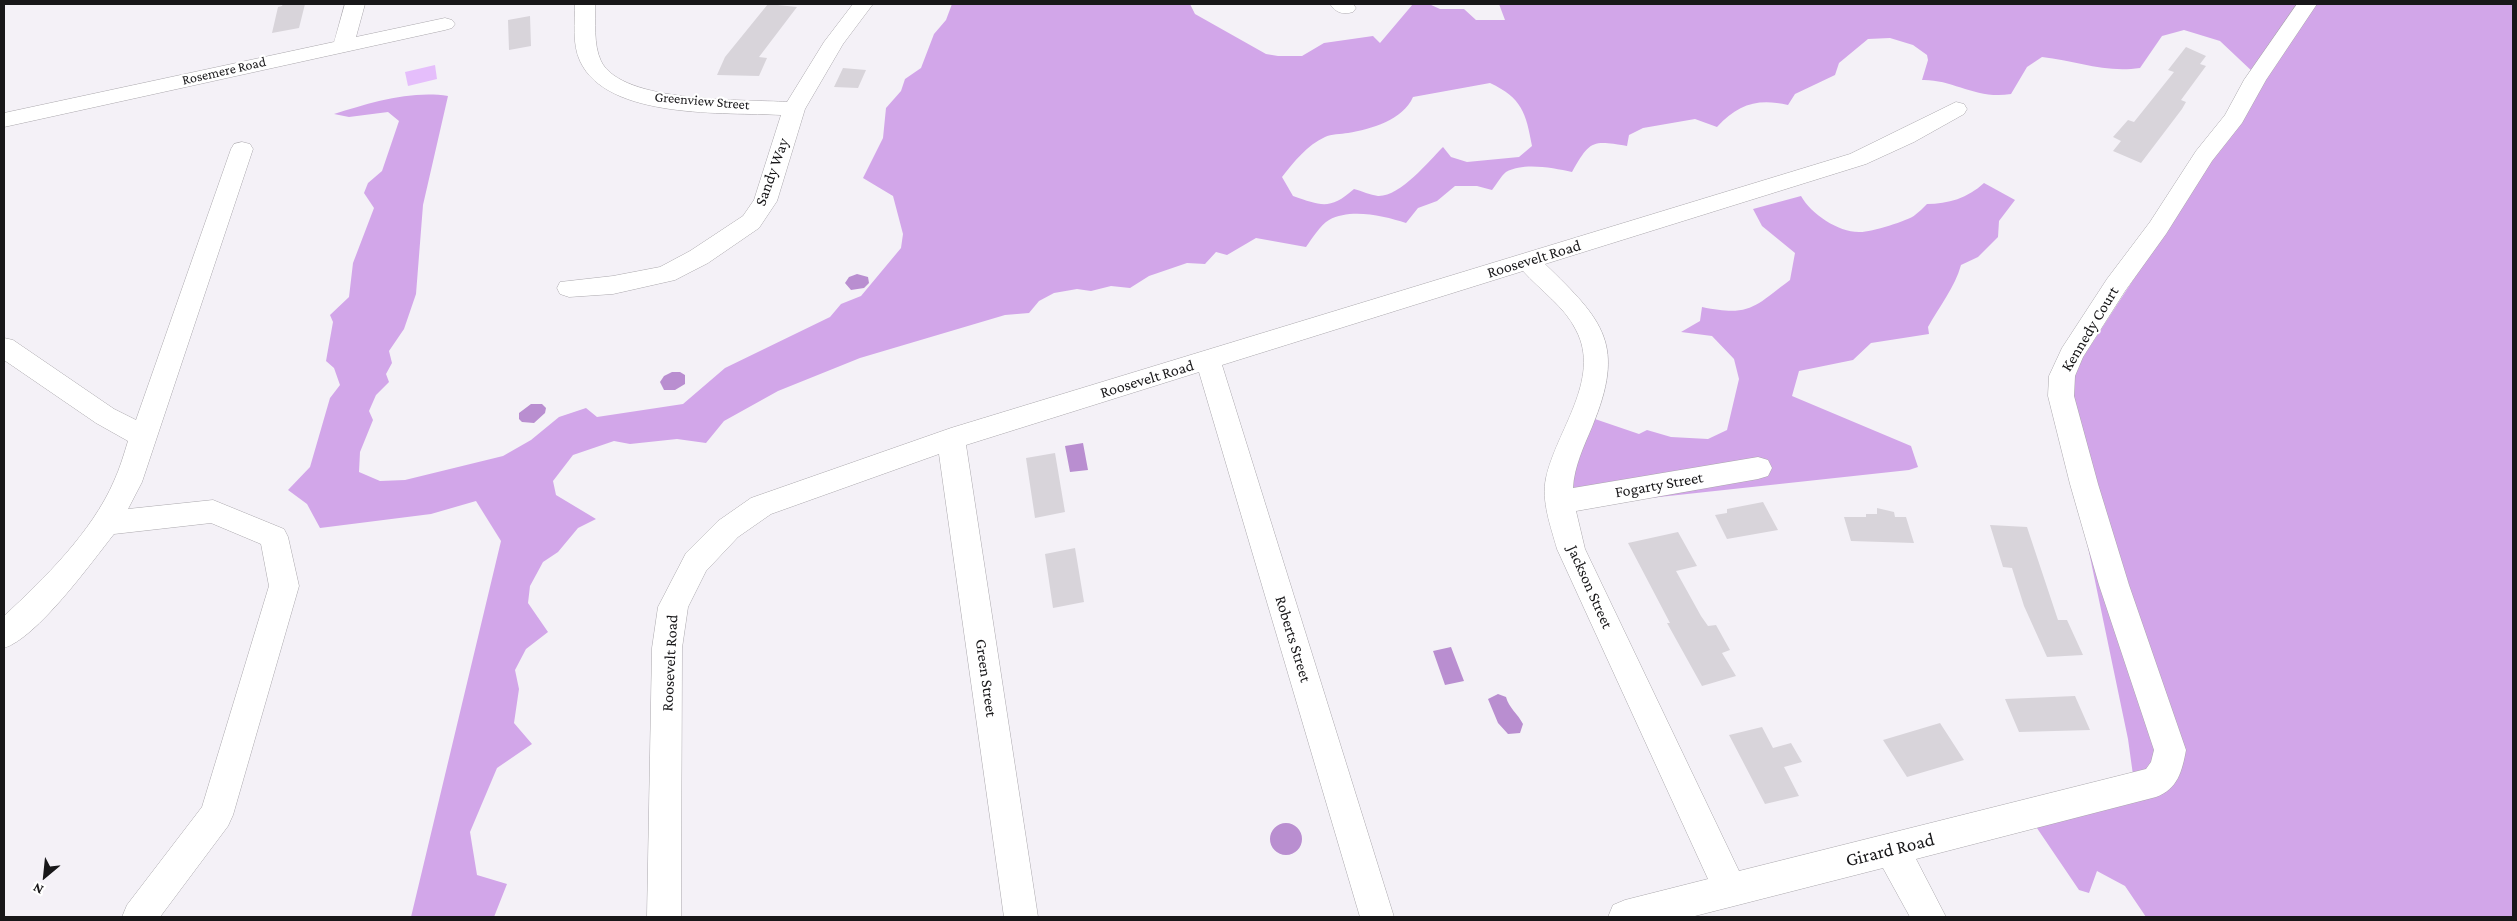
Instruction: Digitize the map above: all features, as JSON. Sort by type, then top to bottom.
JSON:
[{"type":"street","points":[[344,44],[355,4]]},
{"type":"street","name":"Greenview Street","points":[[585,4],[587,53],[594,67],[610,82],[626,91],[676,101],[794,109]]},
{"type":"street","name":"Sandy Way","points":[[569,288],[613,285],[666,274],[699,257],[751,222],[765,201],[794,109],[834,42],[862,4]]},
{"type":"street","name":"Kennedy Court","points":[[2156,782],[2166,768],[2170,750],[2114,585],[2084,484],[2061,396],[2062,376],[2071,354],[2116,285],[2158,228],[2204,156],[2234,118],[2255,80],[2308,4]]},
{"type":"street","name":"Rosemere Road","points":[[4,120],[344,44],[445,24]]},
{"type":"street","name":"Roosevelt Road","points":[[664,917],[667,648],[673,607],[696,562],[728,529],[761,506],[951,439],[1858,159],[1906,138],[1956,109]]},
{"type":"street","points":[[4,635],[51,591],[106,523],[128,482],[242,149]]},
{"type":"street","name":"Jackson Street","points":[[1526,261],[1570,305],[1589,329],[1598,356],[1595,380],[1560,480],[1560,502],[1571,549],[1730,889]]},
{"type":"street","points":[[4,347],[105,416],[144,437]]},
{"type":"street","name":"Roberts Street","points":[[1208,360],[1377,917]]},
{"type":"street","name":"Green Street","points":[[951,439],[1021,917]]},
{"type":"street","name":"Fogarty Street","points":[[1560,502],[1758,468]]},
{"type":"street","points":[[106,523],[213,511],[274,538],[284,586],[216,815],[139,917]]},
{"type":"street","name":"Girard Road","points":[[1625,917],[2156,782]]},
{"type":"street","points":[[1892,850],[1929,917]]},
{"type":"shaded area","points":[[952,4],[1190,4],[1195,14],[1266,54],[1302,56],[1324,43],[1373,36],[1380,43],[1413,4],[1429,4],[1440,9],[1464,9],[1476,20],[1505,20],[1499,4],[2513,4],[2513,917],[2146,917],[2125,886],[2097,871],[2089,893],[2079,890],[2024,809],[2133,775],[2128,739],[2070,461],[2074,371],[2248,103],[2255,74],[2220,41],[2184,30],[2162,36],[2140,68],[2102,68],[2042,57],[2027,67],[2011,94],[1998,95],[1922,80],[1928,60],[1927,55],[1913,45],[1890,38],[1868,39],[1839,63],[1835,75],[1795,94],[1788,105],[1767,102],[1749,105],[1733,113],[1717,127],[1695,119],[1643,128],[1629,135],[1627,146],[1606,143],[1593,145],[1583,154],[1572,172],[1539,167],[1521,167],[1506,172],[1492,190],[1477,186],[1455,186],[1437,201],[1418,208],[1406,223],[1368,214],[1347,214],[1326,222],[1306,247],[1256,238],[1227,255],[1216,252],[1205,264],[1187,263],[1149,276],[1130,288],[1111,286],[1091,291],[1077,289],[1054,293],[1039,301],[1029,313],[1005,315],[860,358],[778,391],[724,421],[706,443],[677,439],[630,444],[614,441],[573,455],[553,481],[556,495],[596,519],[578,528],[558,552],[543,562],[530,586],[528,603],[548,632],[526,649],[515,670],[519,689],[514,723],[532,744],[497,768],[470,832],[477,875],[507,884],[494,917],[411,917],[501,541],[476,501],[431,514],[320,528],[307,504],[288,490],[310,467],[330,398],[340,385],[334,368],[326,361],[333,322],[330,315],[349,297],[353,263],[374,208],[364,193],[368,183],[382,171],[399,121],[388,112],[349,117],[334,114],[405,96],[448,96],[423,205],[416,294],[404,329],[389,351],[392,363],[386,374],[389,382],[376,395],[369,411],[373,420],[360,452],[359,472],[380,481],[405,480],[503,456],[531,440],[559,417],[586,408],[597,417],[683,404],[725,368],[830,317],[841,304],[861,296],[901,248],[903,234],[893,196],[863,178],[883,138],[886,108],[901,91],[905,79],[921,68],[934,34],[946,20]],"holes":[[[1490,83],[1516,101],[1525,116],[1532,146],[1519,157],[1467,162],[1451,157],[1443,147],[1405,185],[1387,195],[1372,195],[1354,189],[1346,196],[1332,203],[1325,204],[1293,196],[1282,177],[1301,154],[1318,140],[1330,135],[1357,131],[1385,122],[1402,112],[1413,97]]]},
{"type":"shaded area","points":[[435,65],[437,79],[408,86],[405,72]]},
{"type":"shaded area","points":[[1984,183],[2015,200],[1999,221],[1998,237],[1978,257],[1961,265],[1951,289],[1928,327],[1929,334],[1871,343],[1853,360],[1799,371],[1792,396],[1911,446],[1918,467],[1909,470],[1567,507],[1561,476],[1592,418],[1639,434],[1647,430],[1671,437],[1708,439],[1727,430],[1739,379],[1734,359],[1712,336],[1681,332],[1700,321],[1702,307],[1731,311],[1741,310],[1759,303],[1790,280],[1795,253],[1762,226],[1753,209],[1801,196],[1811,209],[1826,221],[1842,229],[1864,232],[1905,220],[1915,215],[1927,204],[1943,203],[1957,199],[1971,193]]},
{"type":"shaded area","points":[[857,274],[868,277],[869,283],[864,288],[851,290],[845,283],[849,277]]},
{"type":"shaded area","points":[[672,372],[680,372],[685,375],[685,384],[675,390],[664,390],[660,382],[664,376]]},
{"type":"shaded area","points":[[531,404],[542,404],[546,408],[545,413],[534,423],[522,422],[519,419],[519,413]]},
{"type":"shaded area","points":[[1083,443],[1088,470],[1070,472],[1065,446]]},
{"type":"shaded area","points":[[1451,647],[1464,681],[1445,685],[1433,651]]},
{"type":"shaded area","points":[[1498,694],[1506,697],[1523,724],[1520,733],[1508,734],[1498,723],[1488,699]]},
{"type":"shaded area","points":[[1286,823],[1292,824],[1297,828],[1301,833],[1301,845],[1297,850],[1292,854],[1286,855],[1280,854],[1275,850],[1271,845],[1270,839],[1271,833],[1275,828],[1280,824]]},
{"type":"building","points":[[283,4],[305,4],[299,28],[272,33],[278,7]]},
{"type":"building","points":[[768,4],[797,7],[759,57],[767,58],[759,76],[717,75],[725,57]]},
{"type":"building","points":[[530,16],[531,46],[509,50],[508,20]]},
{"type":"building","points":[[2186,47],[2206,56],[2200,64],[2206,66],[2181,100],[2186,102],[2182,109],[2141,163],[2113,151],[2121,141],[2113,137],[2128,120],[2134,122],[2174,72],[2168,70]]},
{"type":"building","points":[[843,68],[866,70],[858,88],[834,87]]},
{"type":"building","points":[[1055,453],[1065,512],[1035,518],[1026,458]]},
{"type":"building","points":[[1763,502],[1778,530],[1727,539],[1715,515],[1727,513],[1727,509]]},
{"type":"building","points":[[1877,508],[1894,512],[1895,517],[1906,517],[1914,543],[1851,541],[1844,517],[1866,517],[1866,514],[1877,514]]},
{"type":"building","points":[[1990,525],[2027,527],[2058,620],[2067,620],[2083,655],[2047,657],[2024,606],[2012,568],[2003,567]]},
{"type":"building","points":[[1678,532],[1697,566],[1676,571],[1708,626],[1716,625],[1730,650],[1722,653],[1736,676],[1702,686],[1667,623],[1670,623],[1628,543]]},
{"type":"building","points":[[1075,548],[1084,602],[1053,608],[1045,554]]},
{"type":"building","points":[[2075,696],[2090,730],[2019,732],[2005,699]]},
{"type":"building","points":[[1940,723],[1964,760],[1907,777],[1883,740]]},
{"type":"building","points":[[1762,727],[1773,748],[1791,743],[1802,762],[1784,767],[1799,796],[1765,804],[1729,735]]}]
